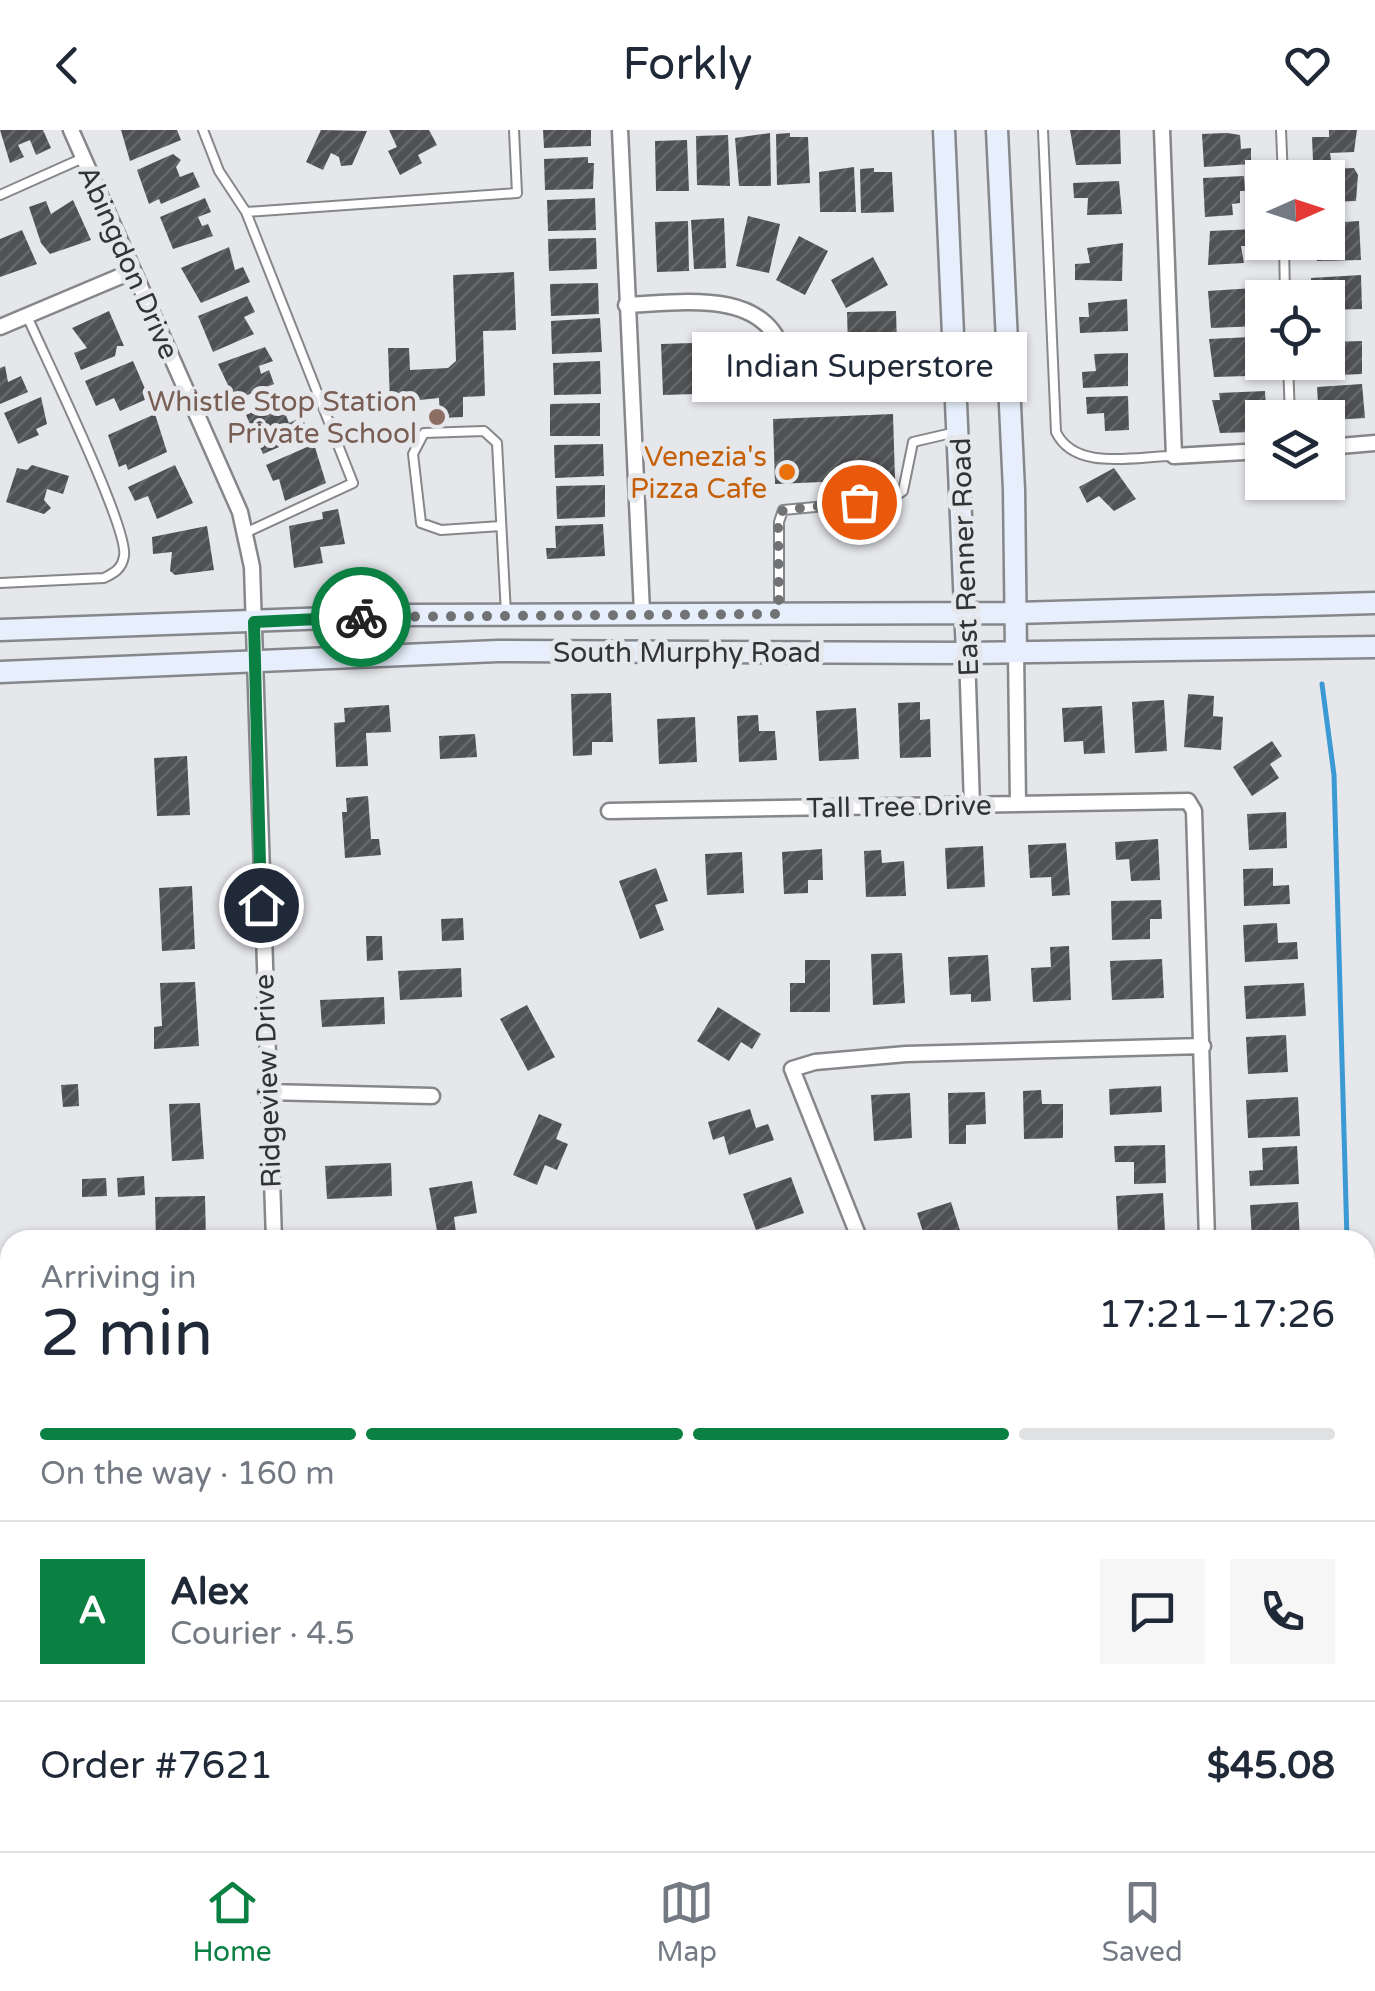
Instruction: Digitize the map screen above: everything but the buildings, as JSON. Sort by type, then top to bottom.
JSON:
[{"type":"main road","name":"East Renner Road","points":[[944,130],[968,652]]},
{"type":"main road","name":"East Renner Road","points":[[997,130],[1016,652]]},
{"type":"main road","name":"South Murphy Road","points":[[0,630],[506,614],[1015,612],[1375,603]]},
{"type":"main road","name":"South Murphy Road","points":[[0,672],[498,651],[1016,652],[1375,647]]},
{"type":"street","name":"Abingdon Drive","points":[[71,130],[228,485],[252,567],[254,622]]},
{"type":"street","points":[[620,130],[642,612]]},
{"type":"street","points":[[1162,130],[1174,456],[1245,452]]},
{"type":"street","points":[[0,327],[133,271]]},
{"type":"street","points":[[626,305],[736,306],[766,321],[776,332],[782,350]]},
{"type":"street","points":[[1345,446],[1375,443]]},
{"type":"street","name":"Ridgeview Drive","points":[[254,622],[266,1092],[273,1230]]},
{"type":"street","name":"East Renner Road","points":[[968,652],[972,804]]},
{"type":"street","name":"East Renner Road","points":[[1016,652],[1018,804]]},
{"type":"street","name":"Tall Tree Drive","points":[[609,812],[1188,801],[1194,811],[1203,1046]]},
{"type":"street","points":[[856,1230],[792,1069],[815,1062],[906,1054],[1203,1046],[1208,1230]]},
{"type":"street","points":[[266,1092],[432,1096]]},
{"type":"lane","points":[[203,130],[219,171],[246,212],[353,483],[244,534]]},
{"type":"lane","points":[[246,212],[517,193],[514,130]]},
{"type":"lane","points":[[1042,130],[1056,432],[1064,447],[1080,457],[1174,456]]},
{"type":"lane","points":[[1281,130],[1282,160]]},
{"type":"lane","points":[[0,195],[84,158]]},
{"type":"lane","points":[[0,582],[104,578],[118,570],[124,557],[114,514],[27,316]]},
{"type":"lane","points":[[501,526],[441,530],[421,523],[412,454],[424,432],[484,431],[497,443],[506,614]]},
{"type":"lane","points":[[779,614],[778,522],[783,510],[890,500],[903,491],[913,442],[960,431]]},
{"type":"waterway","points":[[1322,684],[1334,775],[1347,1230]]},
{"type":"way so far","points":[[361,617],[779,614],[778,522],[783,510],[859,502]]},
{"type":"place","name":"Whistle Stop Station Private School","points":[[437,417]]},
{"type":"place","name":"Venezia's Pizza Cafe","points":[[787,472]]},
{"type":"place","name":"Indian Superstore","points":[[859,502]]},
{"type":"route","points":[[261,905],[254,622],[361,617]]}]
